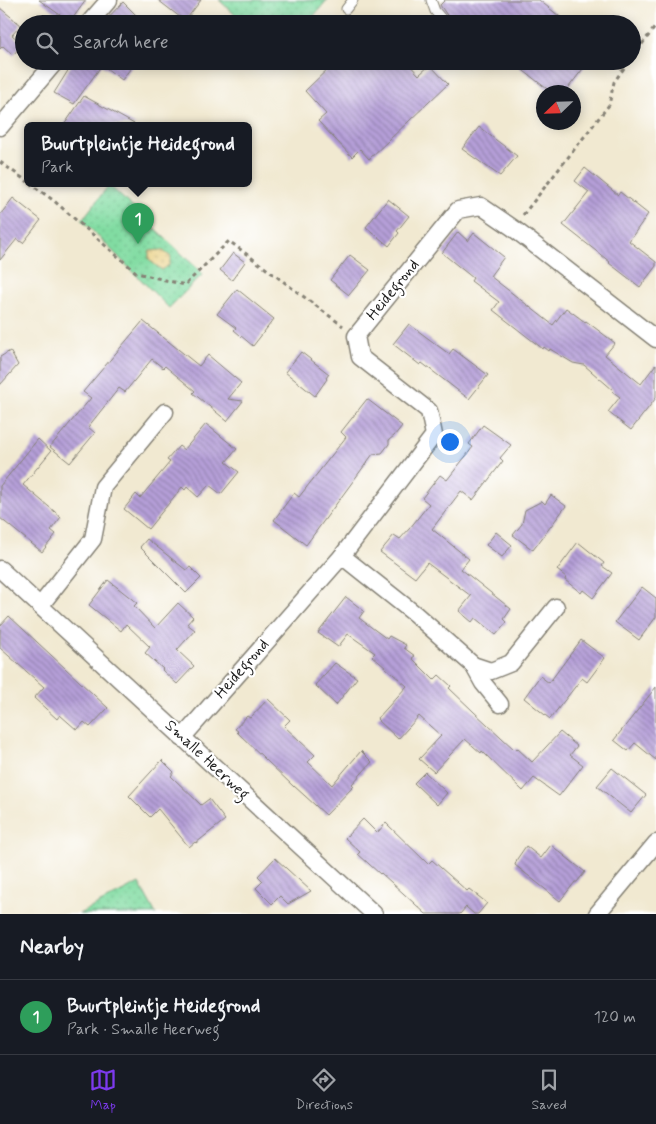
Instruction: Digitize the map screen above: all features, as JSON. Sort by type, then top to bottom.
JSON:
[{"type":"street","points":[[96,15],[108,0]]},
{"type":"street","points":[[0,127],[48,70]]},
{"type":"street","name":"Heidegrond","points":[[182,738],[342,556],[434,435],[430,411],[360,357],[356,336],[458,210],[481,206],[513,228],[656,339]]},
{"type":"street","points":[[40,606],[93,539],[102,487],[165,412]]},
{"type":"street","points":[[342,556],[416,614],[473,665],[482,683],[500,704]]},
{"type":"street","name":"Smalle Heerweg","points":[[0,569],[374,914]]},
{"type":"street","points":[[473,665],[491,671],[511,663],[556,607]]},
{"type":"street","points":[[597,914],[656,843]]},
{"type":"lane","points":[[346,9],[353,0]]},
{"type":"lane","points":[[430,0],[438,15]]},
{"type":"path","points":[[641,45],[656,26]]},
{"type":"path","points":[[513,228],[609,105],[614,82],[623,70]]},
{"type":"path","points":[[0,162],[24,179]]},
{"type":"path","points":[[35,187],[53,200],[137,273],[185,285],[229,241],[356,336]]},
{"type":"green space","points":[[219,0],[327,0],[314,15],[235,15]]},
{"type":"green space","points":[[107,187],[111,187],[203,274],[169,308],[82,220]]},
{"type":"green space","points":[[139,883],[156,914],[79,914]]},
{"type":"sand","points":[[162,250],[171,257],[169,265],[162,270],[149,260],[149,251]]},
{"type":"building","points":[[39,0],[86,0],[75,15],[60,15]]},
{"type":"building","points":[[158,0],[201,0],[190,15],[177,15]]},
{"type":"building","points":[[445,0],[539,0],[558,15],[447,15],[440,5]]},
{"type":"building","points":[[123,2],[136,15],[111,15]]},
{"type":"building","points":[[0,8],[15,20],[15,32],[12,35],[15,37],[15,53],[13,55],[3,46],[0,49]]},
{"type":"building","points":[[68,70],[98,70],[74,104],[54,93]]},
{"type":"building","points":[[109,70],[129,70],[122,80]]},
{"type":"building","points":[[327,70],[414,70],[419,75],[424,70],[435,70],[448,84],[369,159],[360,149],[352,157],[318,121],[326,114],[305,91]]},
{"type":"building","points":[[523,70],[582,70],[570,85],[542,85]]},
{"type":"building","points":[[84,96],[131,122],[66,122]]},
{"type":"building","points":[[479,127],[517,156],[500,176],[462,149]]},
{"type":"building","points":[[585,168],[618,195],[620,192],[648,214],[629,241],[656,262],[656,266],[640,287],[563,225],[589,192],[575,181]]},
{"type":"building","points":[[13,198],[41,220],[23,243],[17,239],[0,260],[0,215]]},
{"type":"building","points":[[388,199],[409,216],[397,231],[399,233],[389,246],[366,227]]},
{"type":"building","points":[[458,232],[468,241],[474,233],[504,257],[490,276],[553,325],[566,308],[615,343],[605,355],[641,384],[656,364],[656,398],[631,430],[608,412],[620,397],[613,390],[584,365],[573,363],[550,349],[549,351],[544,347],[543,349],[493,310],[499,302],[471,281],[473,278],[442,253]]},
{"type":"building","points":[[233,253],[245,262],[232,280],[220,270]]},
{"type":"building","points":[[350,255],[370,270],[349,295],[330,280]]},
{"type":"building","points":[[237,289],[274,319],[253,346],[234,330],[236,328],[217,314]]},
{"type":"building","points":[[143,321],[199,366],[208,355],[241,383],[228,399],[243,401],[227,421],[193,393],[195,391],[165,366],[163,368],[152,359],[125,392],[119,388],[88,427],[95,433],[70,463],[50,447],[91,398],[83,392]]},
{"type":"building","points":[[409,324],[449,354],[453,349],[488,375],[469,399],[422,363],[420,365],[393,344]]},
{"type":"building","points":[[10,351],[18,365],[0,385],[0,357]]},
{"type":"building","points":[[301,352],[329,374],[315,396],[285,372]]},
{"type":"building","points":[[367,399],[402,426],[389,440],[389,444],[382,453],[373,454],[306,545],[274,520],[294,493],[299,497],[346,437],[341,432]]},
{"type":"building","points":[[206,424],[237,449],[226,462],[239,472],[221,494],[209,485],[198,497],[187,487],[185,490],[182,487],[148,529],[124,509],[136,494],[140,498],[170,462],[167,460],[179,446],[184,450]]},
{"type":"building","points":[[483,425],[511,445],[500,458],[503,461],[473,500],[461,491],[432,529],[469,559],[461,569],[511,609],[504,619],[507,622],[496,635],[475,618],[472,622],[459,611],[471,596],[427,563],[415,578],[380,552],[394,535],[400,539],[410,528],[429,504],[422,498],[440,475],[447,480],[473,447],[469,444]]},
{"type":"building","points":[[38,439],[51,451],[23,485],[61,517],[51,530],[56,534],[42,552],[0,518],[0,486]]},
{"type":"building","points":[[551,495],[566,506],[533,550],[513,535],[522,524],[525,510],[542,501],[545,504]]},
{"type":"building","points":[[496,532],[512,545],[502,557],[486,545]]},
{"type":"building","points":[[147,539],[186,570],[190,567],[201,578],[186,593],[140,547]]},
{"type":"building","points":[[578,542],[604,563],[602,566],[612,573],[593,598],[583,590],[581,593],[565,580],[566,577],[557,570]]},
{"type":"building","points":[[108,580],[137,603],[134,606],[155,628],[178,603],[193,617],[187,624],[195,630],[177,650],[194,666],[177,684],[145,653],[150,647],[126,624],[121,631],[89,605]]},
{"type":"building","points":[[642,587],[656,598],[656,617],[639,640],[615,622]]},
{"type":"building","points":[[346,597],[364,611],[359,618],[387,639],[389,636],[406,645],[404,648],[415,656],[412,658],[434,680],[439,675],[451,686],[449,688],[474,712],[515,750],[517,748],[532,762],[560,732],[577,746],[570,755],[583,765],[559,796],[534,778],[523,791],[482,751],[481,753],[465,739],[434,772],[419,759],[441,736],[419,716],[398,739],[377,719],[407,686],[372,656],[375,653],[348,634],[338,647],[318,633]]},
{"type":"building","points":[[9,616],[108,708],[90,727],[84,722],[77,730],[60,715],[57,719],[34,698],[44,687],[0,648],[0,626]]},
{"type":"building","points":[[581,640],[605,658],[587,682],[582,678],[550,719],[524,698],[540,676],[549,683]]},
{"type":"building","points":[[335,663],[357,678],[336,705],[315,685]]},
{"type":"building","points":[[656,687],[656,760],[635,743],[628,751],[614,740]]},
{"type":"building","points":[[268,699],[290,720],[284,726],[315,755],[308,762],[332,785],[361,751],[372,762],[352,784],[354,786],[326,815],[294,787],[235,729],[247,716],[250,718]]},
{"type":"building","points":[[162,760],[174,772],[171,776],[201,805],[209,799],[225,820],[189,847],[158,809],[150,817],[129,796]]},
{"type":"building","points":[[612,768],[646,795],[631,813],[597,786]]},
{"type":"building","points":[[425,772],[447,793],[437,805],[414,783]]},
{"type":"building","points":[[363,819],[377,833],[386,823],[428,864],[432,860],[467,891],[469,889],[487,903],[478,914],[474,914],[466,907],[460,914],[426,914],[358,854],[360,852],[345,838]]},
{"type":"building","points":[[551,845],[585,872],[560,901],[515,865],[526,846],[541,858]]},
{"type":"building","points":[[275,858],[311,891],[288,904],[280,896],[272,904],[256,888],[263,881],[258,876]]},
{"type":"place","name":"Buurtpleintje Heidegrond","points":[[138,244]]}]
